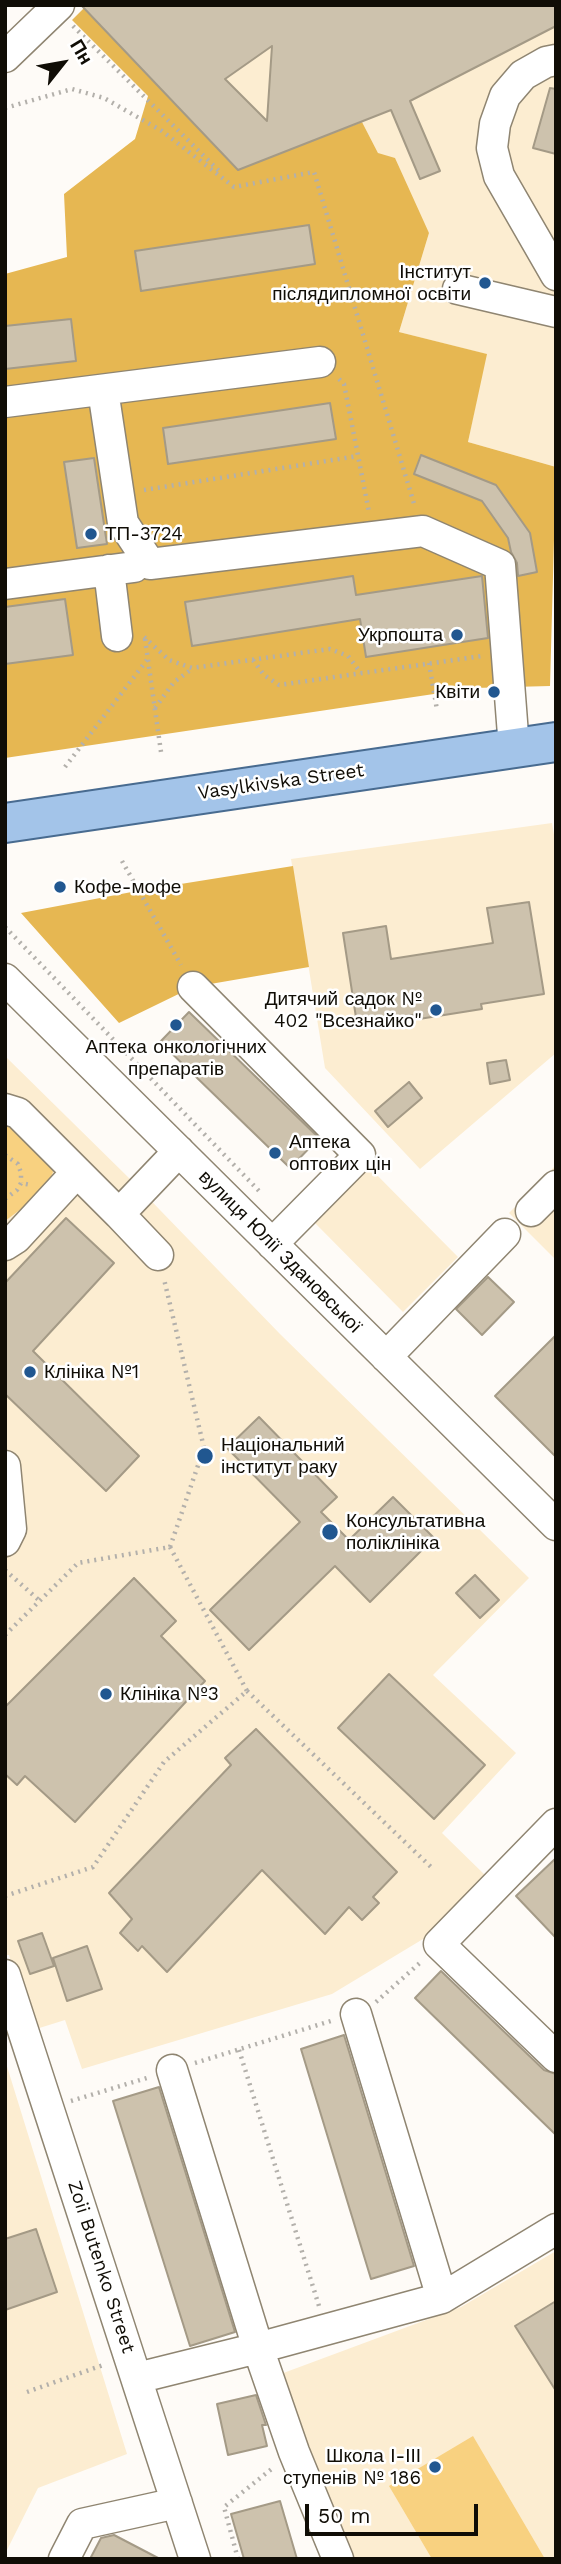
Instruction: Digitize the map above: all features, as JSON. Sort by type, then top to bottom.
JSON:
[{"type":"main road","name":"Vasylkivska Street","points":[[5,823],[556,742]]},
{"type":"street","points":[[5,57],[57,7]]},
{"type":"street","points":[[556,60],[546,62],[523,75],[505,96],[495,124],[492,148],[499,176],[556,275]]},
{"type":"street","points":[[458,289],[556,312]]},
{"type":"street","points":[[5,402],[320,362]]},
{"type":"street","points":[[103,390],[123,523],[150,564],[422,531],[500,565],[514,748]]},
{"type":"street","points":[[5,584],[122,569],[135,633]]},
{"type":"street","name":"вулиця Юлії Здановської","points":[[5,979],[179,1151],[282,1234],[386,1357],[556,1525]]},
{"type":"street","points":[[193,987],[360,1156],[282,1234]]},
{"type":"street","points":[[5,1109],[18,1113],[159,1255]]},
{"type":"street","points":[[119,1214],[179,1151]]},
{"type":"street","points":[[5,1245],[16,1238],[77,1172]]},
{"type":"street","points":[[531,1211],[556,1186]]},
{"type":"street","points":[[386,1357],[505,1234]]},
{"type":"street","points":[[5,1466],[11,1529],[5,1541]]},
{"type":"street","points":[[550,1842],[439,1944],[556,2057]]},
{"type":"street","name":"Zoii Butenko Street","points":[[5,1975],[13,2021],[137,2378],[195,2559]]},
{"type":"street","points":[[356,2014],[442,2298]]},
{"type":"street","points":[[172,2070],[258,2348],[294,2452],[338,2559]]},
{"type":"street","points":[[137,2378],[442,2298],[556,2229]]},
{"type":"street","points":[[64,2559],[82,2524],[177,2504]]},
{"type":"path","points":[[57,7],[234,187]]},
{"type":"path","points":[[5,108],[72,89],[104,98],[162,131],[234,187],[314,172],[422,531]]},
{"type":"path","points":[[320,362],[344,384],[373,537]]},
{"type":"path","points":[[119,495],[358,456]]},
{"type":"path","points":[[135,633],[148,659],[161,752]]},
{"type":"path","points":[[135,633],[169,660],[192,668],[330,649],[348,656],[361,673]]},
{"type":"path","points":[[253,660],[264,675],[279,685],[507,652]]},
{"type":"path","points":[[65,767],[148,659]]},
{"type":"path","points":[[429,663],[437,710]]},
{"type":"path","points":[[155,708],[174,682],[192,668]]},
{"type":"path","points":[[122,861],[193,987]]},
{"type":"path","points":[[5,928],[282,1234]]},
{"type":"path","points":[[5,1155],[18,1164],[21,1183]]},
{"type":"path","points":[[159,1255],[204,1448],[170,1547],[247,1691],[431,1867]]},
{"type":"path","points":[[5,1635],[78,1563],[170,1547]]},
{"type":"path","points":[[5,1570],[41,1602]]},
{"type":"path","points":[[5,1896],[93,1867],[164,1762],[247,1691]]},
{"type":"path","points":[[387,1994],[424,1959]]},
{"type":"path","points":[[93,2094],[356,2014]]},
{"type":"path","points":[[239,2050],[327,2330]]},
{"type":"path","points":[[27,2392],[107,2363]]},
{"type":"path","points":[[238,2559],[223,2507],[294,2452]]},
{"type":"shaded area","points":[[87,5],[556,5],[556,467],[468,442],[486,354],[399,332],[429,233],[378,153],[362,122],[238,170],[84,8]]},
{"type":"shaded area","points":[[84,8],[238,169],[362,122],[378,153],[395,158],[429,233],[399,332],[487,354],[468,442],[556,467],[550,686],[474,688],[5,758],[5,274],[67,257],[64,194],[135,139],[148,96],[72,20]]},
{"type":"shaded area","name":"Дитячий садок № 402 \"Всезнайко\"","points":[[552,823],[556,846],[556,1053],[420,1169],[325,1068],[291,859]]},
{"type":"shaded area","points":[[293,866],[309,967],[193,987],[119,1023],[21,913],[137,891]]},
{"type":"shaded area","name":"Національний інститут раку","points":[[5,1056],[130,1179],[280,1334],[529,1578],[433,1675],[516,1753],[442,1833],[488,1878],[428,1936],[332,1994],[82,2069],[65,2020],[33,2030],[9,1955],[5,1955]]},
{"type":"shaded area","points":[[5,1123],[13,1125],[50,1161],[53,1172],[45,1191],[5,1221]]},
{"type":"shaded area","points":[[556,1165],[556,1260],[509,1213]]},
{"type":"shaded area","points":[[368,1166],[458,1257],[403,1312],[313,1221]]},
{"type":"shaded area","points":[[5,2060],[127,2454],[38,2488],[5,2554]]},
{"type":"shaded area","name":"Школа І-ІІІ ступенів № 186","points":[[556,2251],[556,2559],[350,2559],[278,2375],[461,2307]]},
{"type":"shaded area","points":[[473,2436],[545,2559],[432,2559],[389,2486]]},
{"type":"building","points":[[81,5],[556,5],[556,26],[410,101],[440,171],[420,179],[391,110],[238,170]],"holes":[[[272,46],[267,121],[225,79]]]},
{"type":"building","points":[[550,88],[556,89],[556,154],[533,148]]},
{"type":"building","points":[[309,225],[315,264],[141,291],[135,251]]},
{"type":"building","points":[[71,319],[76,361],[5,369],[5,326]]},
{"type":"building","points":[[330,403],[336,439],[168,464],[163,428]]},
{"type":"building","points":[[421,455],[496,485],[530,533],[537,572],[518,576],[517,563],[508,538],[482,501],[414,474]]},
{"type":"building","points":[[94,458],[107,544],[77,548],[64,462]]},
{"type":"building","points":[[353,576],[356,595],[482,576],[488,638],[366,657],[360,619],[192,646],[185,602]]},
{"type":"building","points":[[65,599],[73,655],[5,664],[5,607]]},
{"type":"building","points":[[529,902],[544,994],[481,1004],[482,1009],[419,1019],[418,1014],[357,1024],[343,933],[386,926],[391,959],[493,943],[487,908]]},
{"type":"building","points":[[189,1012],[319,1138],[290,1168],[160,1042]]},
{"type":"building","points":[[506,1060],[510,1080],[490,1084],[487,1063]]},
{"type":"building","points":[[409,1082],[422,1098],[388,1127],[375,1111]]},
{"type":"building","name":"Клініка №1","points":[[66,1218],[114,1263],[33,1351],[139,1456],[106,1491],[5,1394],[5,1283]]},
{"type":"building","points":[[488,1277],[514,1302],[482,1335],[456,1309]]},
{"type":"building","points":[[556,1335],[556,1457],[495,1396]]},
{"type":"building","name":"Консультативна поліклініка","points":[[259,1417],[337,1497],[321,1512],[349,1540],[393,1497],[434,1538],[370,1602],[335,1566],[249,1650],[210,1610],[300,1522],[227,1448]]},
{"type":"building","points":[[475,1575],[499,1600],[480,1618],[456,1593]]},
{"type":"building","name":"Клініка №3","points":[[134,1578],[176,1621],[161,1636],[205,1681],[75,1822],[25,1776],[17,1785],[5,1774],[5,1707]]},
{"type":"building","points":[[389,1674],[485,1765],[434,1819],[338,1728]]},
{"type":"building","points":[[256,1729],[397,1872],[373,1897],[379,1903],[362,1920],[349,1907],[325,1934],[262,1870],[167,1972],[142,1946],[138,1951],[120,1933],[132,1919],[109,1893],[231,1765],[225,1758]]},
{"type":"building","points":[[556,1858],[556,1938],[516,1896]]},
{"type":"building","points":[[42,1933],[54,1966],[30,1974],[18,1941]]},
{"type":"building","points":[[87,1946],[102,1989],[67,2001],[53,1958]]},
{"type":"building","points":[[441,1971],[544,2070],[556,2074],[556,2135],[415,1998]]},
{"type":"building","points":[[344,2035],[414,2266],[371,2279],[301,2049]]},
{"type":"building","points":[[159,2087],[235,2332],[190,2346],[113,2101]]},
{"type":"building","points":[[36,2229],[57,2292],[5,2310],[5,2239]]},
{"type":"building","points":[[556,2301],[556,2391],[515,2326]]},
{"type":"building","points":[[256,2395],[266,2425],[262,2425],[267,2446],[228,2455],[217,2404]]},
{"type":"building","points":[[280,2501],[297,2559],[244,2559],[231,2514]]},
{"type":"building","points":[[114,2535],[160,2559],[90,2559],[101,2538]]},
{"type":"place","name":"Інститут післядипломної освіти","points":[[485,283]]},
{"type":"place","name":"ТП-3724","points":[[91,534]]},
{"type":"place","name":"Укрпошта","points":[[457,635]]},
{"type":"place","name":"Квіти","points":[[494,692]]},
{"type":"place","name":"Кофе-мофе","points":[[60,887]]},
{"type":"place","name":"Дитячий садок № 402 \"Всезнайко\"","points":[[436,1010]]},
{"type":"place","name":"Аптека онкологічних препаратів","points":[[176,1025]]},
{"type":"place","name":"Аптека оптових цін","points":[[275,1153]]},
{"type":"place","name":"Клініка №1","points":[[30,1372]]},
{"type":"place","name":"Національний інститут раку","points":[[205,1456]]},
{"type":"place","name":"Консультативна поліклініка","points":[[330,1532]]},
{"type":"place","name":"Клініка №3","points":[[106,1694]]},
{"type":"place","name":"Школа І-ІІІ ступенів № 186","points":[[435,2467]]}]
